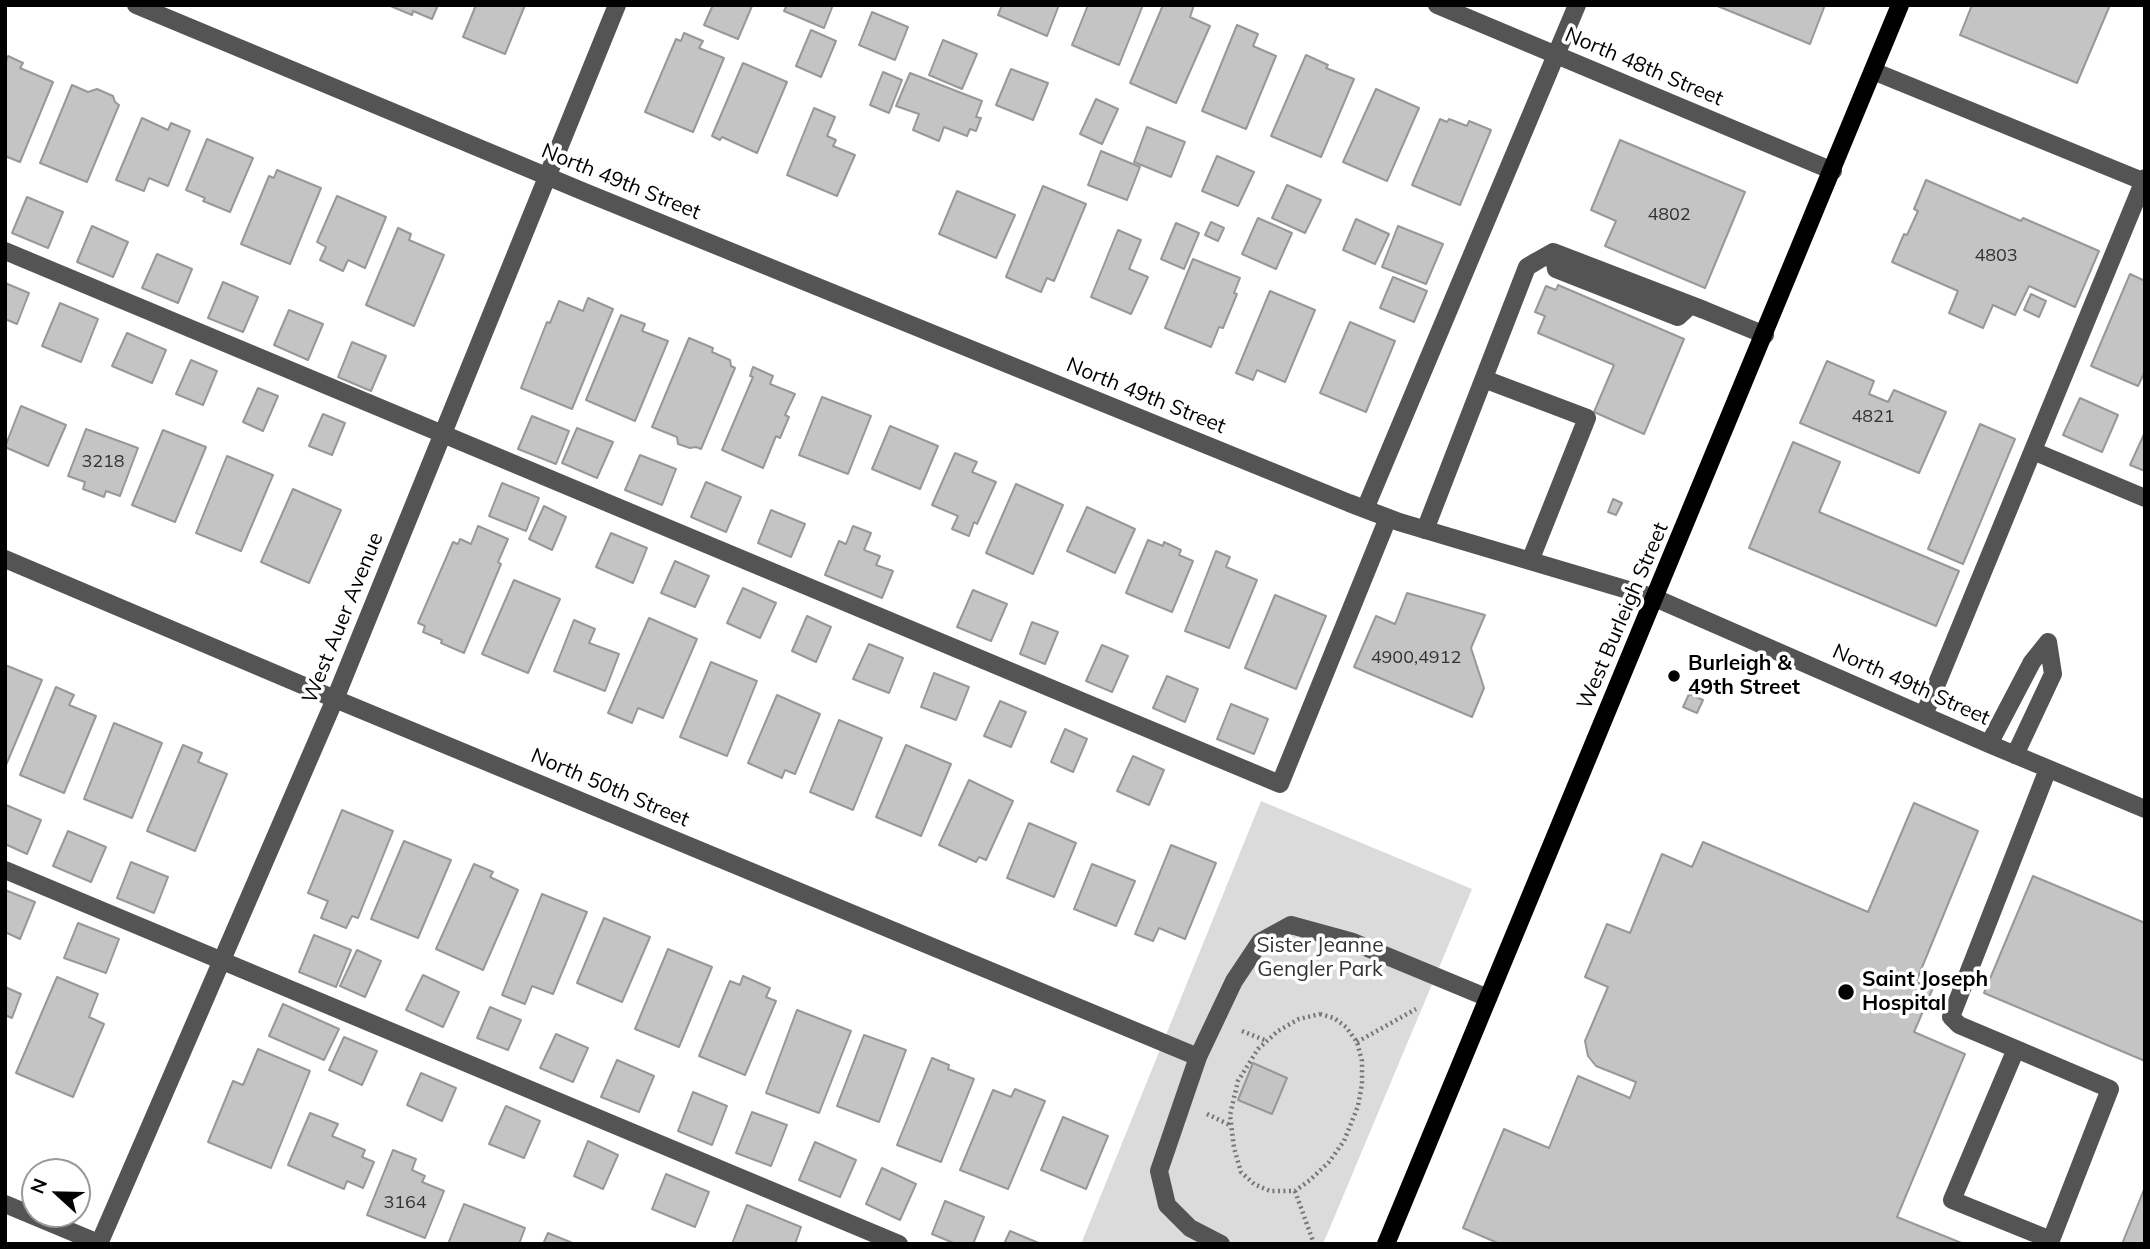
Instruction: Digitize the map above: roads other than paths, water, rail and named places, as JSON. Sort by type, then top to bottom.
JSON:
[{"type":"main road","name":"West Burleigh Street","points":[[1386,1244],[1900,5]]},
{"type":"street","name":"North 49th Street","points":[[136,5],[546,176],[1388,518],[1655,598],[2145,809]]},
{"type":"street","name":"West Auer Avenue","points":[[100,1243],[335,699],[617,5]]},
{"type":"street","name":"North 48th Street","points":[[1437,5],[1833,171]]},
{"type":"street","points":[[1365,509],[1577,5]]},
{"type":"street","points":[[1873,71],[2144,180],[1924,715]]},
{"type":"street","points":[[5,251],[1280,784],[1388,518]]},
{"type":"street","points":[[1425,530],[1527,267],[1553,252],[1765,335]]},
{"type":"street","points":[[1484,379],[1587,418],[1530,561]]},
{"type":"street","points":[[2033,451],[2145,498]]},
{"type":"street","name":"North 50th Street","points":[[5,559],[1198,1057]]},
{"type":"street","points":[[1989,744],[2032,662],[2048,642],[2053,674],[2015,755]]},
{"type":"street","points":[[2016,1049],[1952,1200],[2051,1240],[2110,1089],[2016,1049],[1959,1025],[1951,1017],[2048,769]]},
{"type":"street","points":[[5,870],[899,1244]]},
{"type":"street","points":[[1221,1244],[1191,1228],[1167,1205],[1159,1171],[1198,1057],[1234,981],[1260,942],[1291,925],[1353,942],[1488,998]]},
{"type":"street","points":[[5,1204],[100,1243]]},
{"type":"place","name":"Burleigh & 49th Street","points":[[1674,676]]},
{"type":"place","name":"Saint Joseph Hospital","points":[[1846,992]]},
{"type":"park label","name":"Sister Jeanne Gengler Park","points":[[1320,958]]}]
